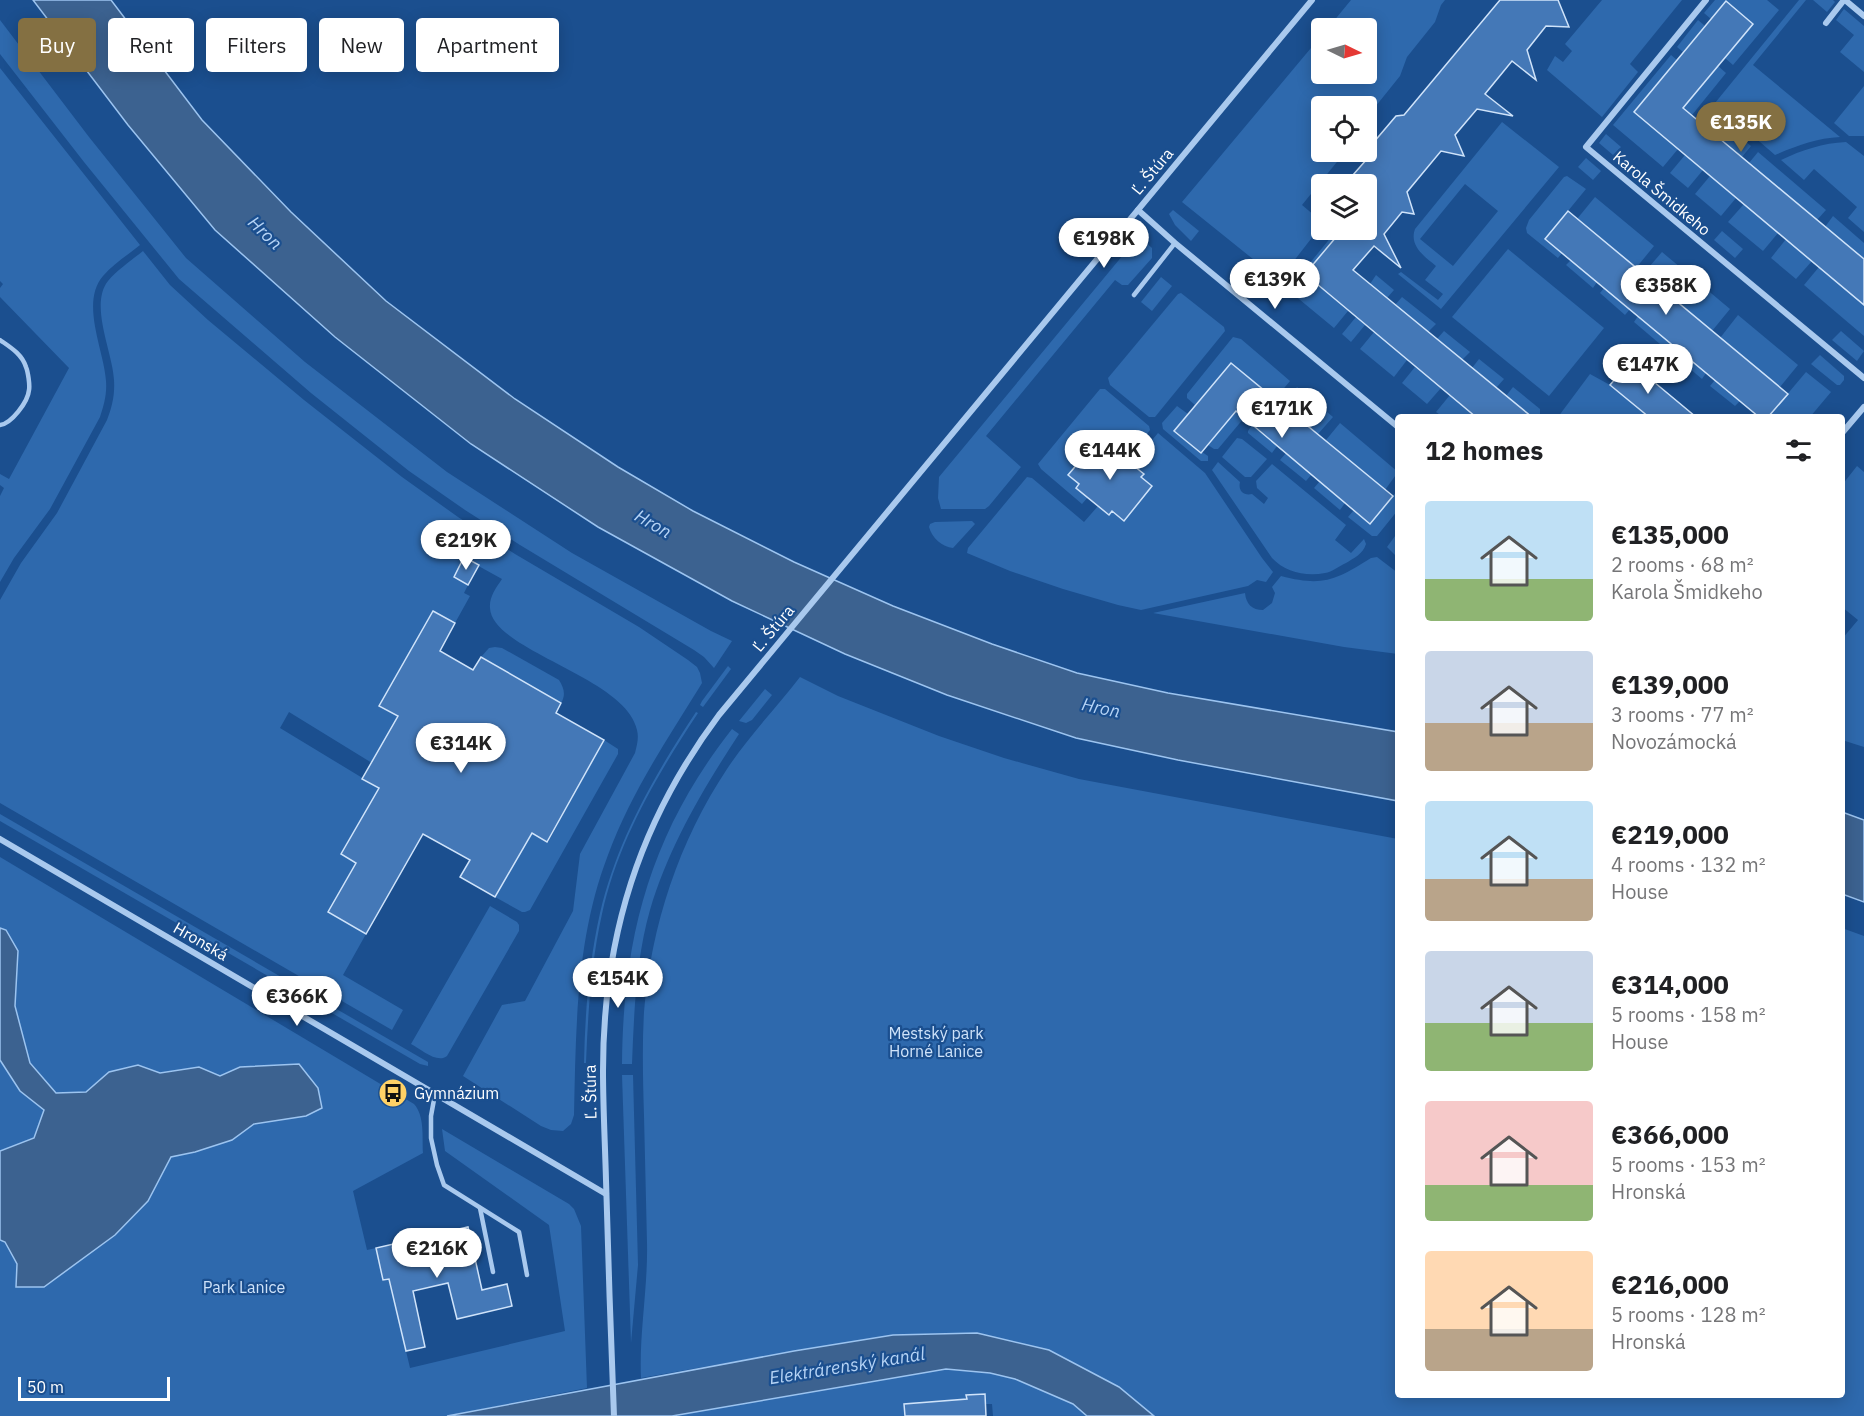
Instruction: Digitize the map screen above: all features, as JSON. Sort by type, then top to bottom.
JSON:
[{"type":"street","name":"Ľ. Štúra","points":[[614,1416],[603,1070],[609,982],[615,938],[626,894],[641,852],[669,792],[701,739],[749,678],[1312,0]]},
{"type":"street","name":"Karola Šmidkeho","points":[[1706,0],[1586,147],[1864,378]]},
{"type":"street","points":[[1826,23],[1845,0],[1864,16]]},
{"type":"street","points":[[1138,210],[1395,425]]},
{"type":"street","points":[[1845,429],[1864,407]]},
{"type":"street","name":"Hronská","points":[[0,839],[606,1194]]},
{"type":"lane","points":[[1134,295],[1175,243]]},
{"type":"lane","points":[[0,340],[15,349],[26,366],[29,391],[18,413],[4,425],[0,425]]},
{"type":"lane","points":[[435,1094],[431,1116],[431,1138],[436,1165],[444,1185],[519,1232],[527,1275]]},
{"type":"lane","points":[[480,1208],[494,1272]]},
{"type":"green space","points":[[1351,0],[1445,0],[1435,22],[1407,57],[1400,76],[1377,105],[1377,96],[1311,96],[1311,162],[1337,162],[1327,174],[1311,174],[1311,194],[1302,205],[1311,213],[1311,239],[1279,280],[1182,202],[1311,48],[1311,84],[1377,84],[1377,18],[1336,18]]},
{"type":"green space","points":[[1602,0],[1682,0],[1630,64],[1638,72],[1602,117],[1547,70],[1555,56],[1563,62],[1572,51],[1565,44]]},
{"type":"green space","points":[[1715,0],[1767,0],[1779,10],[1733,65],[1725,58],[1726,1],[1711,19],[1704,13]]},
{"type":"green space","points":[[1799,0],[1806,0],[1753,65],[1840,137],[1807,143],[1775,155],[1715,103]]},
{"type":"green space","points":[[1813,0],[1833,0],[1835,2],[1827,12]]},
{"type":"green space","points":[[1844,9],[1864,26],[1864,72],[1840,52],[1854,35],[1836,20]]},
{"type":"green space","points":[[0,20],[18,44],[18,72],[40,72],[186,258],[305,362],[447,472],[572,553],[732,641],[714,668],[694,650],[465,510],[409,471],[311,393],[179,279],[0,54]]},
{"type":"green space","points":[[1698,20],[1705,26],[1683,52],[1677,47]]},
{"type":"green space","points":[[1671,55],[1677,60],[1634,112],[1678,149],[1663,167],[1613,125]]},
{"type":"green space","points":[[1718,66],[1726,73],[1692,115],[1683,108]]},
{"type":"green space","points":[[0,68],[140,245],[103,276],[96,287],[93,299],[95,327],[106,381],[105,399],[100,417],[50,509],[14,558],[0,582],[0,496],[4,488],[0,485],[0,474],[9,479],[69,368],[0,297],[0,288],[3,284],[0,281]]},
{"type":"green space","points":[[1864,86],[1864,136],[1849,136],[1834,123]]},
{"type":"green space","points":[[1709,110],[1751,146],[1742,157],[1699,121]]},
{"type":"green space","points":[[1502,122],[1559,167],[1441,309],[1398,274],[1401,272],[1438,300],[1443,294],[1425,280],[1436,266],[1416,246],[1415,229]],"holes":[[[1465,184],[1498,211],[1453,266],[1420,239]]]},
{"type":"green space","points":[[1606,134],[1621,147],[1613,155],[1599,143]]},
{"type":"green space","points":[[1846,142],[1864,156],[1864,232],[1848,218],[1857,207],[1814,169],[1804,180],[1781,160],[1813,148]]},
{"type":"green space","points":[[1758,152],[1826,210],[1817,220],[1749,163]]},
{"type":"green space","points":[[1685,155],[1703,170],[1688,188],[1670,173]]},
{"type":"green space","points":[[1586,158],[1601,171],[1593,180],[1578,167]]},
{"type":"green space","points":[[1567,176],[1586,189],[1545,239],[1562,253],[1558,258],[1527,233],[1526,228],[1529,220]]},
{"type":"green space","points":[[1710,176],[1736,198],[1721,216],[1695,194]]},
{"type":"green space","points":[[1595,197],[1654,246],[1636,268],[1577,219]]},
{"type":"green space","points":[[1744,204],[1778,233],[1763,251],[1728,222]]},
{"type":"green space","points":[[1173,210],[1199,231],[1191,241],[1175,225],[1169,214]]},
{"type":"green space","points":[[1833,216],[1864,243],[1864,259],[1825,227]]},
{"type":"green space","points":[[1722,231],[1743,249],[1735,258],[1714,240]]},
{"type":"green space","points":[[1786,239],[1812,261],[1796,279],[1771,258]]},
{"type":"green space","points":[[1329,240],[1333,240],[1305,274],[1348,311],[1334,328],[1288,290]]},
{"type":"green space","points":[[1144,241],[1152,248],[1152,258],[1128,285],[1122,285],[1115,280],[986,436],[1021,467],[985,509],[941,509],[938,498],[939,477],[1133,243]]},
{"type":"green space","points":[[1508,249],[1604,328],[1549,396],[1452,317]]},
{"type":"green space","points":[[143,251],[170,285],[208,320],[402,477],[515,554],[639,627],[688,660],[697,667],[700,673],[702,683],[627,811],[597,886],[589,918],[580,983],[574,1115],[571,1124],[563,1131],[541,1126],[463,1076],[502,1005],[525,1001],[573,911],[580,854],[635,753],[638,733],[628,711],[610,695],[586,679],[534,652],[512,638],[496,623],[490,604],[493,593],[502,579],[464,558],[454,577],[468,585],[464,593],[470,596],[455,623],[433,611],[379,705],[398,716],[372,763],[289,712],[280,728],[379,788],[341,853],[356,863],[328,912],[366,934],[343,975],[403,1010],[392,1030],[0,803],[0,600],[21,563],[57,513],[107,420],[113,401],[114,385],[113,369],[101,316],[103,291],[108,281],[120,269]]},
{"type":"green space","points":[[1662,252],[1730,309],[1712,331],[1643,274]]},
{"type":"green space","points":[[1571,260],[1597,282],[1593,288],[1566,265]]},
{"type":"green space","points":[[1819,267],[1864,305],[1864,336],[1804,285]]},
{"type":"green space","points":[[1376,275],[1394,290],[1387,298],[1370,284]]},
{"type":"green space","points":[[1161,277],[1172,286],[1152,311],[1141,302]]},
{"type":"green space","points":[[1604,288],[1630,309],[1625,315],[1600,293]]},
{"type":"green space","points":[[1181,293],[1224,327],[1225,331],[1155,417],[1149,417],[1110,385],[1108,378]]},
{"type":"green space","points":[[1402,297],[1436,324],[1428,332],[1395,305]]},
{"type":"green space","points":[[1738,315],[1798,365],[1780,387],[1720,338]]},
{"type":"green space","points":[[1638,316],[1672,344],[1667,350],[1634,322]]},
{"type":"green space","points":[[1356,317],[1365,325],[1351,342],[1342,334]]},
{"type":"green space","points":[[1444,331],[1470,352],[1462,360],[1437,339]]},
{"type":"green space","points":[[1841,331],[1864,351],[1857,361],[1832,340]]},
{"type":"green space","points":[[1374,332],[1407,360],[1394,377],[1360,349]]},
{"type":"green space","points":[[1233,337],[1241,339],[1290,381],[1275,399],[1231,363],[1195,405],[1187,398],[1187,394]]},
{"type":"green space","points":[[1680,351],[1706,373],[1702,379],[1676,357]]},
{"type":"green space","points":[[1820,355],[1844,376],[1840,385],[1811,364]]},
{"type":"green space","points":[[1479,359],[1504,379],[1496,388],[1472,368]]},
{"type":"green space","points":[[1415,367],[1441,388],[1427,404],[1402,383]]},
{"type":"green space","points":[[1806,372],[1831,392],[1813,414],[1771,414]]},
{"type":"green space","points":[[1590,374],[1610,385],[1645,414],[1560,414]]},
{"type":"green space","points":[[1715,380],[1740,401],[1735,406],[1710,386]]},
{"type":"green space","points":[[1297,387],[1333,417],[1318,434],[1282,405]]},
{"type":"green space","points":[[1513,387],[1540,409],[1540,414],[1515,414],[1506,396]]},
{"type":"green space","points":[[1100,389],[1105,389],[1149,426],[1150,430],[1127,460],[1111,447],[1108,450],[1096,441],[1068,475],[1079,484],[1076,488],[1088,497],[1082,504],[1038,464]]},
{"type":"green space","points":[[1450,395],[1473,414],[1439,414],[1436,412]]},
{"type":"green space","points":[[1177,406],[1188,414],[1174,431],[1208,456],[1208,461],[1201,461],[1163,429],[1162,423]]},
{"type":"green space","points":[[1235,411],[1244,418],[1218,449],[1208,445]]},
{"type":"green space","points":[[1340,423],[1395,469],[1395,476],[1385,490],[1326,440]]},
{"type":"green space","points":[[1252,425],[1277,446],[1272,453],[1248,433]]},
{"type":"green space","points":[[1158,433],[1205,473],[1273,572],[1266,582],[1257,580],[1248,586],[1141,610],[1063,589],[967,553],[968,548],[1027,477],[1032,478],[1084,522],[1098,506],[1109,515],[1112,511],[1124,520],[1152,486],[1141,477],[1143,473],[1132,464]]},
{"type":"green space","points":[[1237,438],[1242,439],[1267,459],[1251,477],[1245,477],[1222,457]]},
{"type":"green space","points":[[1286,453],[1311,475],[1306,481],[1280,460]]},
{"type":"green space","points":[[1218,462],[1240,482],[1242,492],[1252,494],[1264,504],[1268,498],[1257,488],[1256,481],[1272,464],[1346,525],[1335,540],[1351,553],[1364,539],[1365,547],[1355,557],[1328,572],[1303,574],[1283,567],[1272,558],[1212,470]]},
{"type":"green space","points":[[1857,466],[1864,472],[1864,747],[1845,741],[1845,635],[1858,620],[1845,609],[1845,481]]},
{"type":"green space","points":[[1320,481],[1345,503],[1340,510],[1314,488]]},
{"type":"green space","points":[[1395,494],[1395,514],[1377,536],[1372,536],[1348,517],[1354,510],[1370,524]]},
{"type":"green space","points":[[972,521],[975,524],[953,548],[938,541],[932,535],[929,527],[935,522]]},
{"type":"green space","points":[[1395,536],[1395,555],[1387,547]]},
{"type":"green space","points":[[1377,557],[1395,571],[1395,654],[1344,647],[1153,613],[1245,593],[1250,606],[1263,610],[1272,603],[1275,593],[1272,587],[1281,576],[1308,581],[1329,579],[1348,572],[1371,558]]},
{"type":"green space","points":[[489,648],[502,648],[559,680],[564,691],[561,703],[481,657]]},
{"type":"green space","points":[[728,666],[731,669],[703,707],[700,705],[702,701]]},
{"type":"green space","name":"Mestský park Horné Lanice","points":[[800,677],[838,696],[939,736],[1004,758],[1079,779],[1395,838],[1395,1398],[1845,1398],[1845,929],[1864,936],[1864,1416],[1154,1416],[1119,1387],[794,1351],[641,1378],[647,1260],[643,1038],[644,1012],[653,948],[670,885],[681,855],[710,797],[744,745]]},
{"type":"green space","points":[[765,689],[772,695],[752,720],[746,723],[739,721]]},
{"type":"green space","points":[[696,712],[698,713],[668,760],[641,809],[609,887],[595,951],[586,1063],[584,1063],[590,969],[607,886],[639,808],[666,759]]},
{"type":"green space","points":[[732,729],[739,734],[688,819],[667,863],[650,910],[639,967],[632,1064],[622,1064],[628,972],[647,887],[662,847],[681,807],[704,768]]},
{"type":"green space","points":[[604,740],[618,749],[618,754],[530,910],[522,912],[495,897],[532,833],[548,842]]},
{"type":"green space","points":[[0,814],[428,1062],[428,1066],[420,1064],[0,821]]},
{"type":"green space","name":"Park Lanice","points":[[0,857],[414,1104],[420,1115],[423,1153],[353,1191],[367,1250],[376,1248],[383,1280],[389,1279],[410,1368],[565,1331],[549,1225],[445,1151],[442,1129],[569,1204],[574,1209],[581,1226],[587,1388],[447,1416],[0,1416],[0,1240],[5,1241],[17,1264],[44,1287],[115,1235],[148,1201],[171,1157],[232,1140],[254,1124],[306,1116],[240,1067],[220,1076],[199,1067],[160,1073],[138,1065],[109,1072],[86,1092],[56,1093],[30,1063],[14,1006],[18,951],[6,930],[0,928]]},
{"type":"green space","points":[[490,906],[517,922],[519,931],[447,1056],[434,1057],[411,1044]]},
{"type":"green space","points":[[0,1060],[20,1091],[44,1110],[34,1138],[0,1151]]},
{"type":"green space","points":[[622,1075],[633,1075],[638,1265],[631,1343]]},
{"type":"green space","points":[[946,1369],[990,1373],[1015,1379],[1073,1404],[1087,1416],[993,1416],[992,1404],[986,1404],[984,1394],[967,1395],[967,1399],[919,1402],[920,1416],[672,1416]]},
{"type":"water","name":"Hron","points":[[33,0],[111,0],[125,18],[108,18],[108,72],[166,72],[202,120],[291,212],[386,301],[515,399],[618,467],[693,511],[794,562],[893,606],[992,644],[1077,673],[1168,693],[1395,731],[1395,800],[1178,760],[1076,738],[947,695],[845,654],[732,601],[598,527],[471,444],[335,337],[215,230],[128,125],[88,72],[96,72],[96,18],[47,18]]},
{"type":"water","points":[[1845,813],[1864,820],[1864,902],[1845,895]]},
{"type":"water","points":[[0,928],[6,930],[18,951],[15,1006],[30,1063],[56,1093],[86,1092],[109,1072],[138,1065],[160,1073],[199,1067],[220,1076],[240,1067],[299,1064],[318,1088],[322,1108],[306,1116],[254,1124],[232,1140],[171,1157],[148,1201],[115,1235],[44,1287],[16,1287],[17,1264],[5,1242],[0,1240],[0,1151],[34,1138],[44,1110],[20,1091],[0,1060]]},
{"type":"water","name":"Elektrárenský kanál","points":[[977,1333],[1049,1350],[1119,1387],[1154,1416],[1087,1416],[1073,1404],[1015,1379],[990,1373],[946,1369],[672,1416],[447,1416],[794,1351],[893,1335]]},
{"type":"building","points":[[1500,0],[1558,0],[1569,27],[1546,26],[1527,50],[1536,80],[1512,61],[1485,94],[1513,116],[1477,109],[1455,135],[1464,156],[1441,151],[1407,192],[1414,214],[1402,212],[1384,234],[1401,268],[1374,246],[1353,270],[1528,414],[1472,414],[1305,274],[1334,240],[1377,240],[1377,174],[1354,174],[1364,162],[1377,162],[1377,138],[1396,116],[1404,115]]},
{"type":"building","points":[[1726,1],[1753,24],[1683,108],[1864,259],[1864,305],[1634,112]]},
{"type":"building","points":[[1568,211],[1788,394],[1771,414],[1755,414],[1545,239]]},
{"type":"building","points":[[1630,362],[1692,414],[1645,414],[1610,385]]},
{"type":"building","points":[[1231,363],[1393,496],[1370,524],[1236,411],[1201,453],[1174,431]]},
{"type":"building","points":[[1097,441],[1108,450],[1110,447],[1144,474],[1141,477],[1152,486],[1124,521],[1112,511],[1109,515],[1076,488],[1079,484],[1068,475]]},
{"type":"building","points":[[464,557],[479,565],[468,585],[454,577]]},
{"type":"building","points":[[433,611],[455,623],[440,651],[473,670],[481,657],[561,703],[556,713],[604,740],[547,842],[532,833],[495,897],[460,877],[470,860],[423,834],[366,934],[328,912],[356,863],[341,854],[379,788],[362,779],[398,716],[379,706]]},
{"type":"building","points":[[468,1227],[482,1290],[507,1284],[512,1306],[457,1319],[448,1283],[413,1291],[425,1347],[406,1351],[389,1279],[383,1280],[376,1248]]},
{"type":"building","points":[[985,1394],[986,1416],[905,1416],[904,1404],[967,1399],[966,1395]]},
{"type":"place","name":"Gymnázium","points":[[393,1093]]}]
